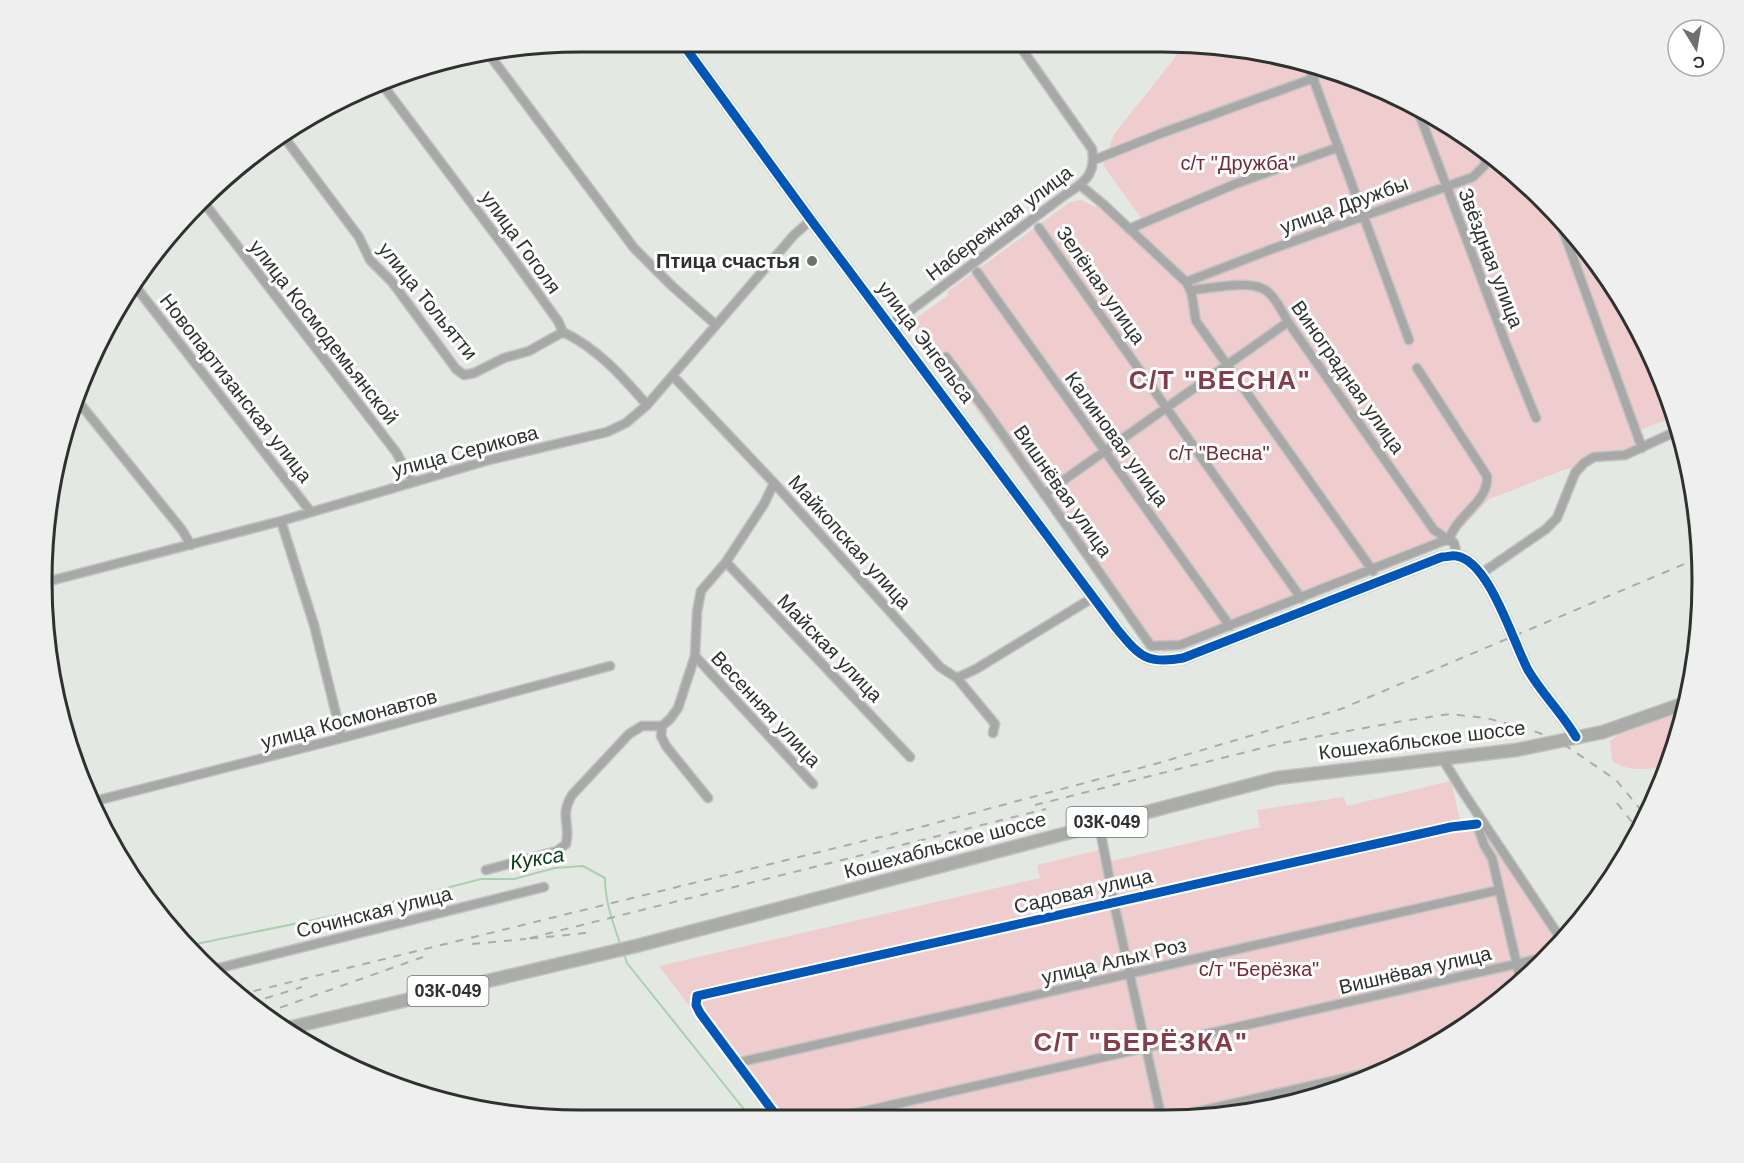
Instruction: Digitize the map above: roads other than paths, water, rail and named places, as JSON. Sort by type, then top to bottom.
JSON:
[{"type":"main road","name":"Кошехабльское шоссе","points":[[296,1026],[609,953],[1277,778],[1516,750],[1603,732],[1676,706]]},
{"type":"street","name":"улица Энгельса","points":[[689,52],[811,220],[1129,644],[1145,658],[1166,661],[1183,658],[1442,557],[1457,556]]},
{"type":"street","name":"Набережная улица","points":[[891,325],[1080,185],[1089,175],[1094,160],[1092,149],[1024,52]]},
{"type":"street","points":[[493,60],[634,248],[672,286],[717,325]]},
{"type":"street","points":[[1094,160],[1311,74]]},
{"type":"street","points":[[1312,75],[1409,340]]},
{"type":"street","name":"улица Гоголя","points":[[387,90],[510,253],[558,321],[563,332],[580,340],[610,365],[647,405]]},
{"type":"street","name":"Звёздная улица","points":[[1422,120],[1536,418]]},
{"type":"street","name":"улица Тольятти","points":[[288,142],[358,237],[370,260],[392,282],[456,369],[464,375],[474,373],[504,358],[529,351],[563,332]]},
{"type":"street","points":[[1129,229],[1234,184],[1339,147]]},
{"type":"street","name":"улица Дружбы","points":[[1189,286],[1202,275],[1473,177],[1480,172],[1485,162]]},
{"type":"street","points":[[1080,185],[1189,286],[1196,321],[1373,570]]},
{"type":"street","name":"улица Космодемьянской","points":[[208,206],[396,452],[413,482]]},
{"type":"street","name":"улица Серикова","points":[[52,580],[281,521],[511,454],[607,432],[626,423],[647,405],[794,235],[811,220]]},
{"type":"street","name":"Зелёная улица","points":[[1039,228],[1301,598]]},
{"type":"street","points":[[1567,242],[1642,448]]},
{"type":"street","name":"Калиновая улица","points":[[977,272],[1230,626]]},
{"type":"street","name":"Виноградная улица","points":[[1189,286],[1209,289],[1224,285],[1256,287],[1269,291],[1288,322],[1434,530],[1449,540]]},
{"type":"street","name":"Новопартизанская улица","points":[[140,292],[310,511]]},
{"type":"street","points":[[1044,494],[1288,322]]},
{"type":"street","name":"Вишнёвая улица","points":[[946,357],[1151,646],[1180,645],[1230,626]]},
{"type":"street","points":[[1417,368],[1487,476],[1488,485],[1482,496],[1452,528],[1449,540]]},
{"type":"street","name":"Майкопская улица","points":[[673,376],[774,483],[940,667],[957,678],[994,724],[993,733]]},
{"type":"street","points":[[83,407],[182,530],[191,545]]},
{"type":"street","points":[[1482,573],[1546,529],[1557,518],[1575,472],[1584,463],[1594,457],[1625,455],[1670,434]]},
{"type":"street","points":[[486,870],[557,851],[567,844],[568,836],[564,820],[566,805],[572,795],[629,734],[642,726],[662,726],[670,719],[678,708],[695,656],[697,612],[701,591],[726,562],[764,504],[774,483]]},
{"type":"street","points":[[281,521],[314,625],[342,738]]},
{"type":"street","points":[[1449,540],[1454,543],[1457,556],[1470,562],[1482,573],[1496,596],[1529,672],[1566,719],[1576,738]]},
{"type":"street","points":[[1230,626],[1449,540]]},
{"type":"street","name":"Майская улица","points":[[726,562],[910,757]]},
{"type":"street","points":[[957,678],[976,669],[1094,597]]},
{"type":"street","name":"Весенняя улица","points":[[695,656],[813,784]]},
{"type":"street","name":"улица Космонавтов","points":[[100,800],[610,666]]},
{"type":"street","points":[[662,726],[661,736],[666,746],[708,798]]},
{"type":"street","points":[[1442,758],[1479,822],[1557,933]]},
{"type":"street","points":[[1479,822],[1478,832],[1492,858],[1519,972]]},
{"type":"street","name":"Садовая улица","points":[[736,1063],[700,1013],[696,1005],[697,996],[1479,822]]},
{"type":"street","points":[[1099,824],[1160,1110]]},
{"type":"street","name":"Сочинская улица","points":[[220,968],[544,887]]},
{"type":"street","name":"улица Алых Роз","points":[[736,1063],[1499,891]]},
{"type":"street","name":"Вишнёвая улица","points":[[869,1110],[1532,961]]},
{"type":"street","points":[[736,1063],[772,1110]]},
{"type":"street","points":[[1218,1107],[1341,1079]]},
{"type":"waterway","name":"Кукса","points":[[196,944],[362,910],[481,879],[514,879],[555,868],[583,866],[605,878],[608,904],[621,946]]},
{"type":"waterway","name":"Кукса","points":[[624,954],[627,963],[745,1110]]},
{"type":"railway","points":[[249,992],[917,828],[1155,764],[1341,709],[1691,561]]},
{"type":"railway","points":[[1035,805],[1282,743],[1450,714],[1486,718],[1529,729],[1559,741],[1616,780],[1640,809]]},
{"type":"railway","points":[[1617,803],[1633,823]]},
{"type":"railway","points":[[586,933],[526,939],[1046,809]]},
{"type":"railway","points":[[472,944],[526,939]]},
{"type":"railway","points":[[273,1010],[423,957]]},
{"type":"railway","points":[[258,1000],[302,987]]},
{"type":"place","name":"Птица счастья","points":[[812,261]]},
{"type":"district","name":"С/Т \"ВЕСНА\"","points":[[1220,380]]},
{"type":"district","name":"С/Т \"БЕРЁЗКА\"","points":[[1141,1042]]},
{"type":"park label","name":"с/т \"Дружба\"","points":[[1238,163]]},
{"type":"park label","name":"с/т \"Весна\"","points":[[1219,453]]},
{"type":"park label","name":"с/т \"Берёзка\"","points":[[1259,969]]}]
